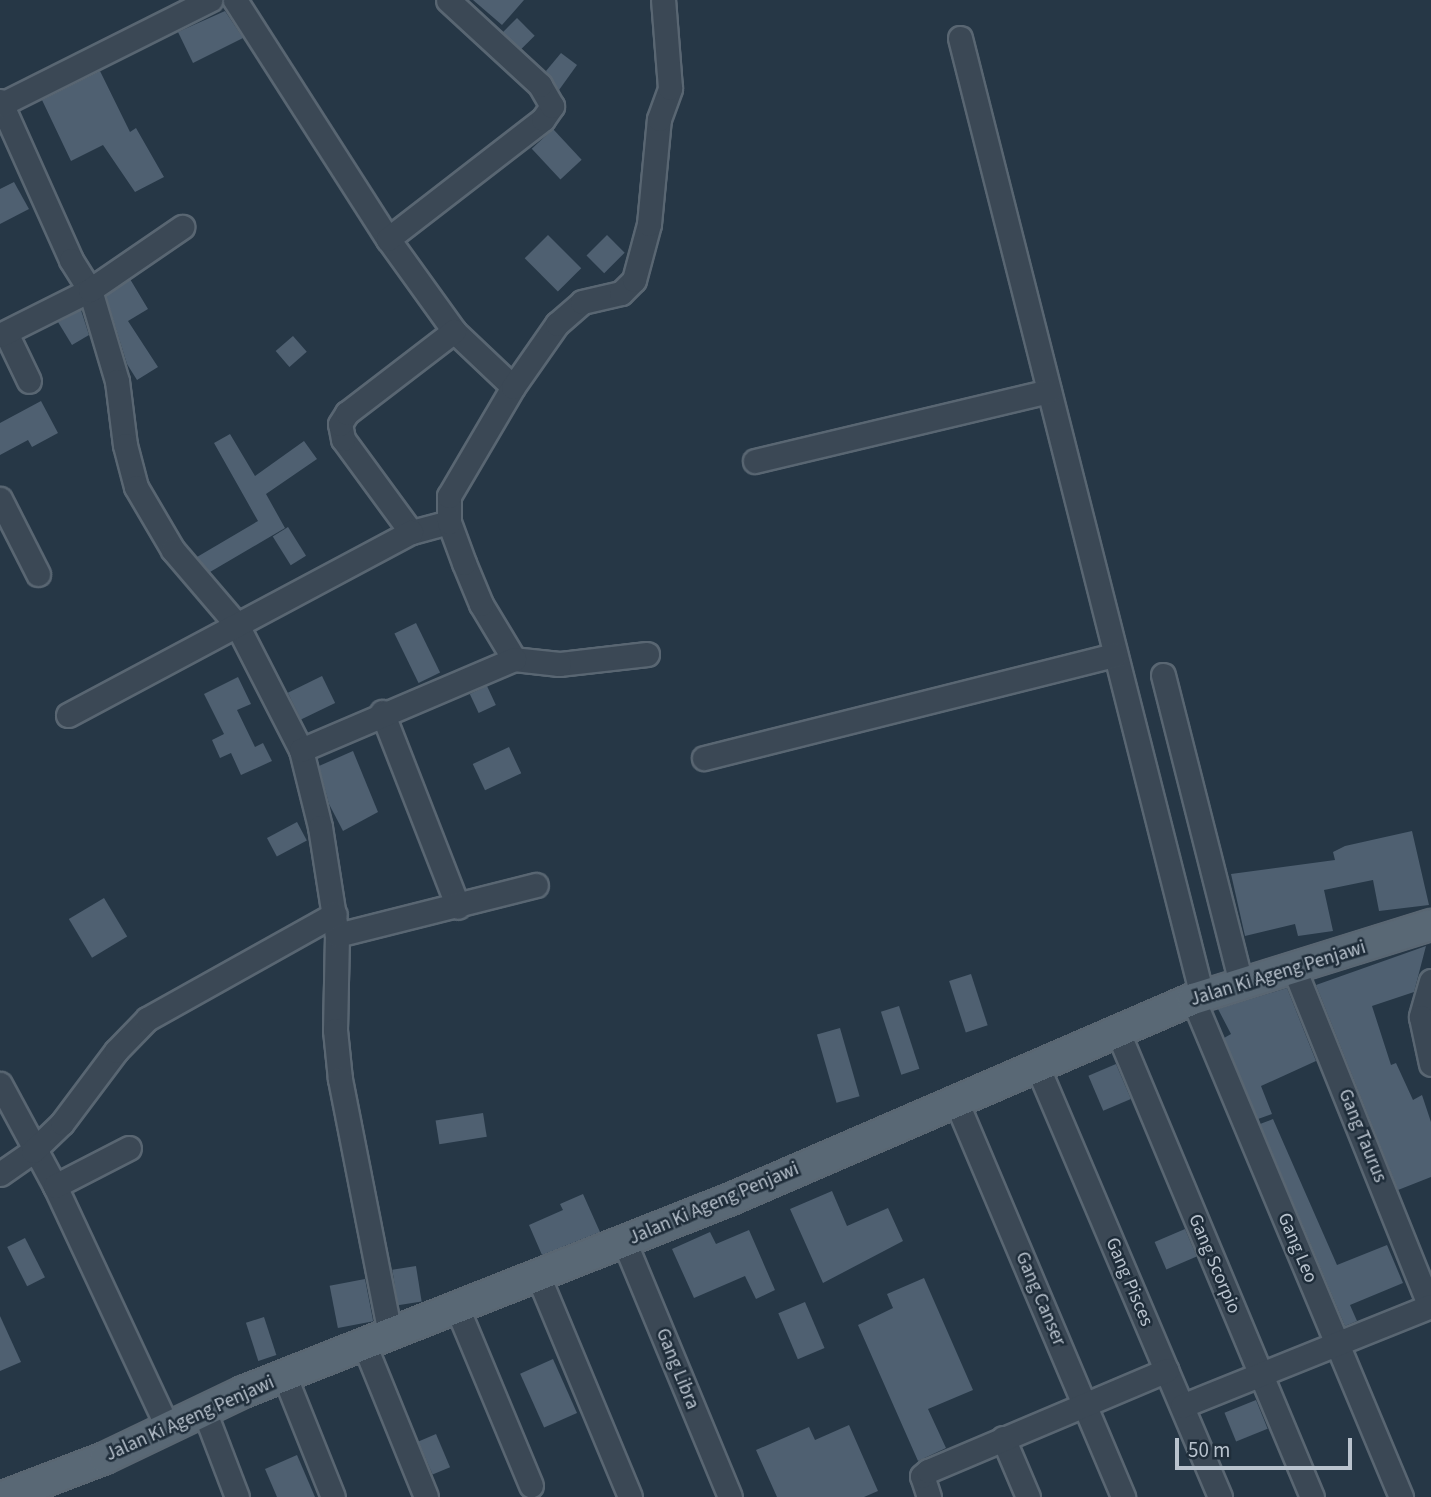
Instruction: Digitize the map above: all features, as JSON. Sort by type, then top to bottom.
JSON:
[{"type":"main road","name":"Jalan Ki Ageng Penjawi","points":[[3,1497],[377,1339],[539,1278],[1198,998],[1293,966],[1431,925]]},
{"type":"street","points":[[210,0],[1,102],[71,260],[89,290],[117,381],[125,445],[136,487],[173,550],[236,625],[301,750],[320,827],[336,924],[335,1030],[377,1339],[426,1497]]},
{"type":"street","points":[[236,0],[388,239],[454,331],[513,387]]},
{"type":"street","points":[[388,239],[542,119],[552,106],[540,85],[448,0]]},
{"type":"street","points":[[514,659],[481,604],[449,522],[449,496],[513,387],[574,307],[621,293],[634,280],[649,223],[659,120],[670,88],[663,0]]},
{"type":"street","name":"Gang Leo","points":[[960,38],[1198,998],[1401,1497]]},
{"type":"street","points":[[29,381],[3,334],[89,290],[182,227]]},
{"type":"street","points":[[411,532],[343,439],[340,424],[347,413],[454,331]]},
{"type":"street","points":[[755,461],[1049,391]]},
{"type":"street","points":[[0,499],[37,574]]},
{"type":"street","points":[[68,715],[411,532],[449,522]]},
{"type":"street","points":[[301,750],[382,712],[514,659],[547,665],[647,654]]},
{"type":"street","points":[[704,758],[1115,655]]},
{"type":"street","points":[[1163,675],[1241,983]]},
{"type":"street","points":[[382,712],[458,907]]},
{"type":"street","points":[[0,1174],[33,1151],[62,1123],[116,1051],[147,1018],[336,924],[458,907],[536,886]]},
{"type":"street","name":"Gang Taurus","points":[[1293,966],[1431,1306]]},
{"type":"street","points":[[1431,981],[1421,1017],[1431,1064]]},
{"type":"street","name":"Gang Scorpio","points":[[1116,1031],[1312,1497]]},
{"type":"street","name":"Gang Pisces","points":[[1038,1068],[1220,1497]]},
{"type":"street","points":[[0,1084],[33,1151],[187,1421],[237,1497]]},
{"type":"street","name":"Gang Canser","points":[[956,1101],[1123,1497]]},
{"type":"street","points":[[55,1186],[129,1148]]},
{"type":"street","name":"Gang Libra","points":[[624,1241],[730,1497]]},
{"type":"street","points":[[539,1278],[629,1497]]},
{"type":"street","points":[[1182,1406],[1259,1372],[1337,1345],[1431,1306]]},
{"type":"street","points":[[458,1310],[531,1485]]},
{"type":"street","points":[[929,1497],[922,1480],[924,1473],[1167,1370]]},
{"type":"street","points":[[285,1377],[333,1497]]},
{"type":"street","points":[[1003,1438],[1028,1497]]},
{"type":"building","points":[[473,0],[524,0],[502,25]]},
{"type":"building","points":[[225,11],[243,38],[193,63],[178,32]]},
{"type":"building","points":[[517,18],[535,36],[521,50],[503,32]]},
{"type":"building","points":[[561,53],[577,65],[559,90],[546,71]]},
{"type":"building","points":[[100,71],[130,132],[136,128],[164,177],[135,192],[103,145],[71,161],[42,100]]},
{"type":"building","points":[[553,129],[582,160],[560,179],[532,149]]},
{"type":"building","points":[[14,182],[29,209],[0,224],[0,189]]},
{"type":"building","points":[[548,235],[581,268],[558,292],[525,258]]},
{"type":"building","points":[[607,235],[625,253],[604,273],[586,256]]},
{"type":"building","points":[[130,279],[148,309],[128,321],[158,367],[137,380],[127,364],[106,296]]},
{"type":"building","points":[[81,310],[89,335],[72,345],[58,322]]},
{"type":"building","points":[[293,336],[307,352],[289,367],[276,351]]},
{"type":"building","points":[[41,401],[58,433],[32,447],[28,440],[0,455],[0,423]]},
{"type":"building","points":[[230,434],[255,476],[304,441],[317,459],[266,494],[285,528],[210,572],[197,557],[258,521],[214,443]]},
{"type":"building","points":[[288,527],[306,556],[291,565],[273,537]]},
{"type":"building","points":[[416,623],[440,672],[419,683],[394,634]]},
{"type":"building","points":[[322,676],[335,703],[301,720],[288,693]]},
{"type":"building","points":[[238,677],[251,704],[237,710],[255,747],[263,743],[272,761],[241,775],[231,753],[220,758],[212,740],[224,734],[204,694]]},
{"type":"building","points":[[487,686],[496,705],[479,713],[470,694]]},
{"type":"building","points":[[509,747],[521,773],[485,790],[473,764]]},
{"type":"building","points":[[353,751],[378,812],[343,831],[329,804],[319,766]]},
{"type":"building","points":[[297,822],[307,841],[277,857],[267,838]]},
{"type":"building","points":[[1412,831],[1429,905],[1379,911],[1373,880],[1324,890],[1333,931],[1298,936],[1295,924],[1245,936],[1231,874],[1335,860],[1333,852],[1345,846]]},
{"type":"building","points":[[104,898],[127,937],[92,958],[69,919]]},
{"type":"building","points":[[1426,946],[1414,992],[1372,1006],[1391,1065],[1396,1063],[1413,1100],[1422,1095],[1431,1122],[1431,1177],[1398,1190],[1316,985]]},
{"type":"building","points":[[971,974],[988,1025],[966,1032],[949,981]]},
{"type":"building","points":[[1287,988],[1316,1061],[1261,1086],[1272,1114],[1258,1119],[1224,1038],[1231,1034],[1218,1009]]},
{"type":"building","points":[[899,1006],[919,1069],[901,1075],[881,1012]]},
{"type":"building","points":[[840,1028],[860,1096],[836,1103],[817,1035]]},
{"type":"building","points":[[1116,1064],[1131,1099],[1103,1111],[1088,1076]]},
{"type":"building","points":[[483,1113],[487,1137],[439,1144],[436,1121]]},
{"type":"building","points":[[1273,1119],[1337,1265],[1387,1245],[1403,1283],[1350,1305],[1357,1321],[1345,1326],[1260,1124]]},
{"type":"building","points":[[832,1191],[847,1226],[888,1208],[903,1241],[823,1283],[790,1209]]},
{"type":"building","points":[[583,1194],[600,1232],[542,1255],[529,1225],[563,1210],[560,1204]]},
{"type":"building","points":[[1185,1229],[1197,1257],[1166,1270],[1155,1242]]},
{"type":"building","points":[[749,1230],[775,1290],[756,1299],[745,1276],[694,1298],[672,1249],[710,1232],[716,1244]]},
{"type":"building","points":[[25,1238],[45,1277],[27,1286],[7,1247]]},
{"type":"building","points":[[416,1266],[422,1302],[398,1305],[392,1270]]},
{"type":"building","points":[[924,1278],[973,1390],[928,1409],[946,1448],[918,1461],[858,1325],[893,1308],[887,1294]]},
{"type":"building","points":[[365,1279],[373,1321],[338,1328],[330,1286]]},
{"type":"building","points":[[805,1302],[825,1348],[798,1359],[778,1313]]},
{"type":"building","points":[[0,1316],[21,1362],[0,1371]]},
{"type":"building","points":[[264,1317],[276,1355],[258,1361],[246,1323]]},
{"type":"building","points":[[553,1359],[577,1413],[544,1428],[520,1374]]},
{"type":"building","points":[[1256,1400],[1268,1429],[1236,1441],[1224,1413]]},
{"type":"building","points":[[849,1425],[878,1491],[864,1497],[777,1497],[756,1450],[809,1427],[815,1440]]},
{"type":"building","points":[[436,1434],[450,1467],[433,1475],[419,1441]]},
{"type":"building","points":[[297,1455],[315,1497],[277,1497],[265,1469]]}]
